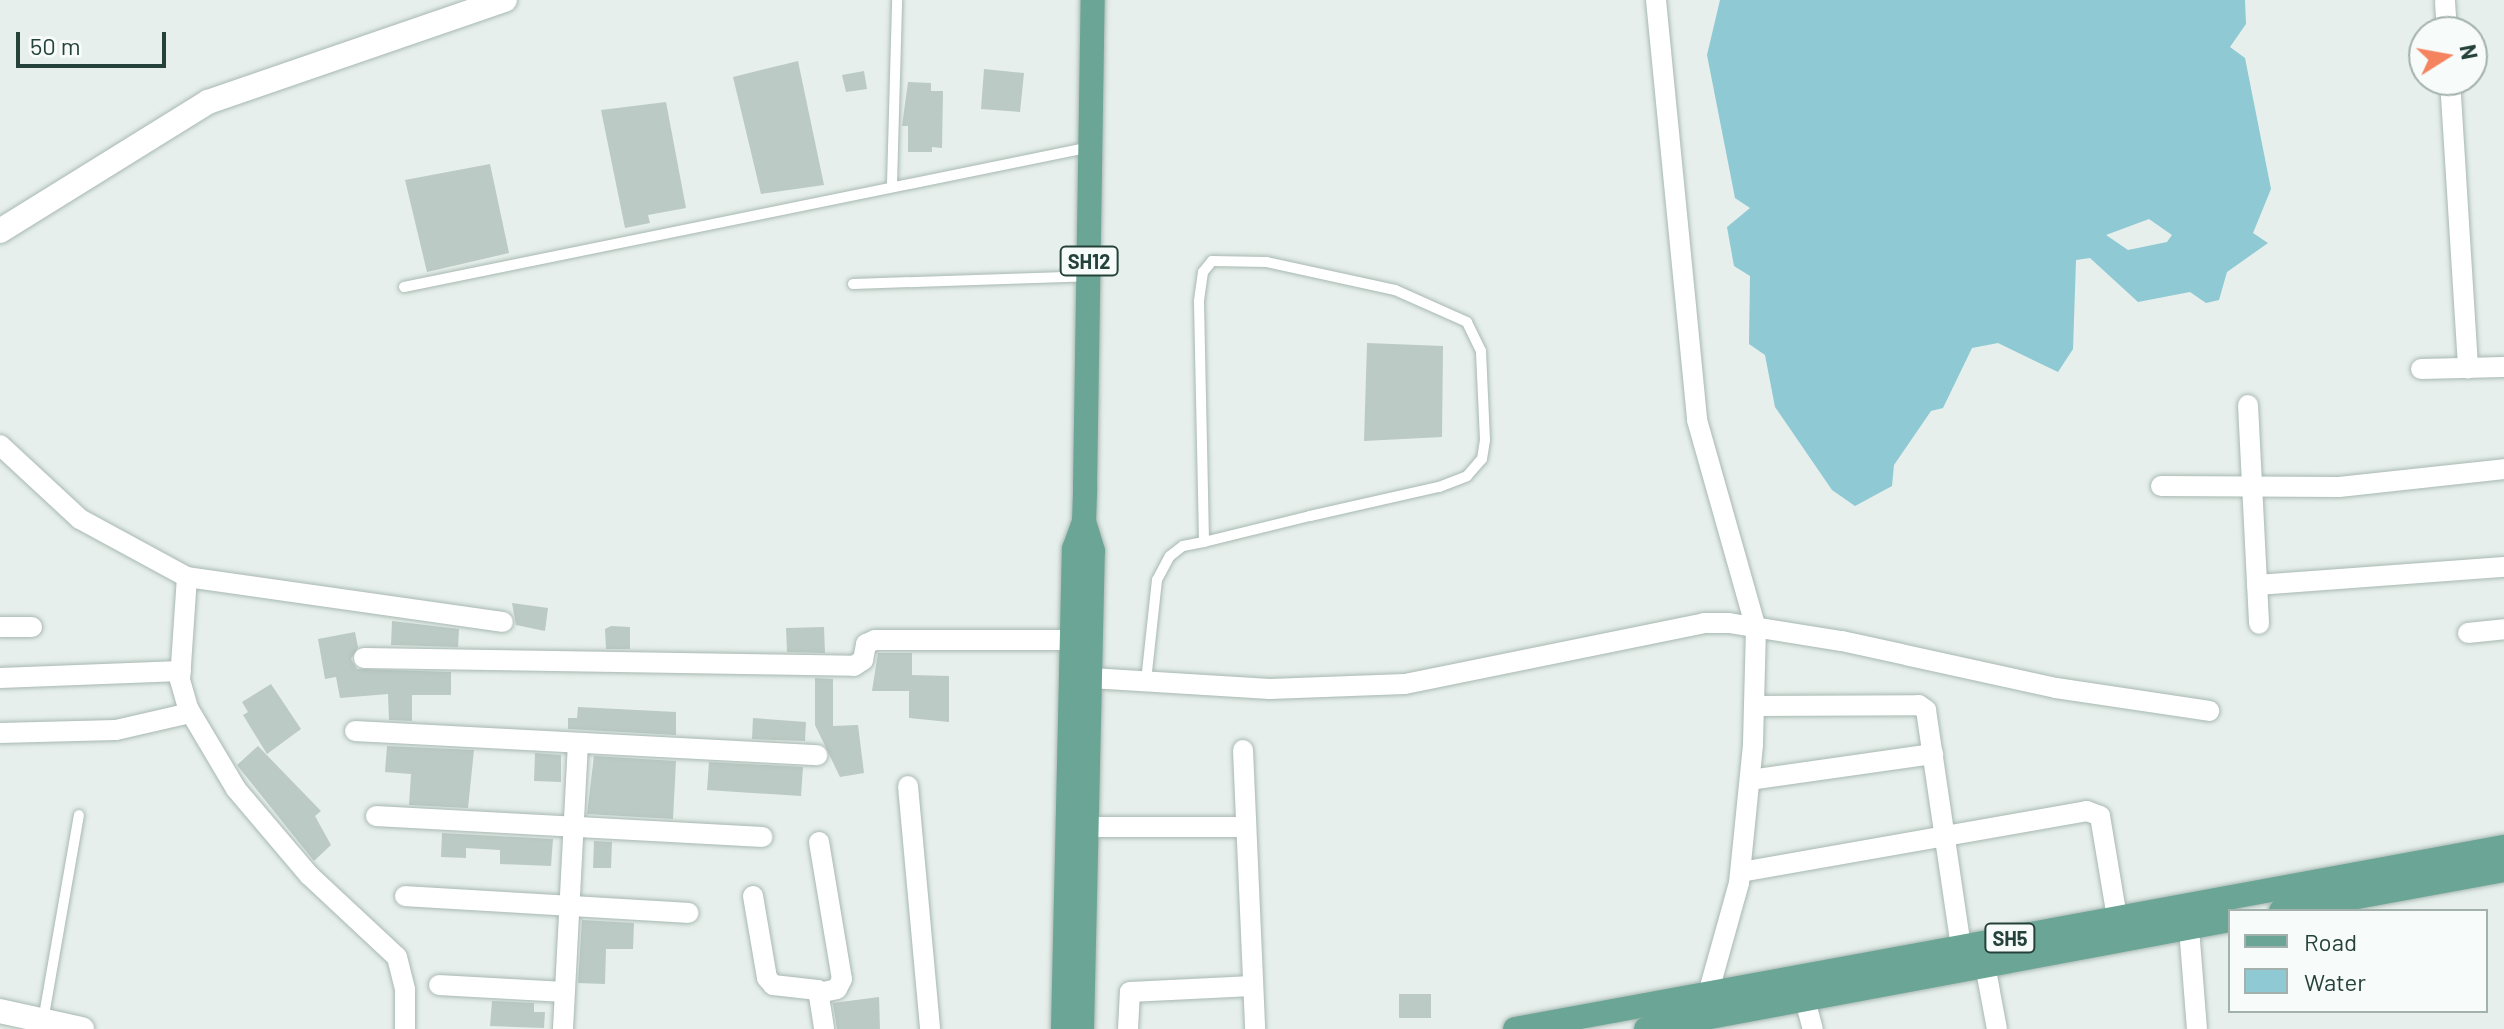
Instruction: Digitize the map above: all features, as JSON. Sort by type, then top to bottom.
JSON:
[{"type":"main road","name":"SH12","points":[[1082,1029],[1093,551],[1084,522],[1093,0]]},
{"type":"main road","name":"SH12","points":[[1063,1029],[1074,549],[1084,522]]},
{"type":"main road","name":"SH5","points":[[1515,1029],[2504,847]]},
{"type":"main road","points":[[2292,909],[2504,870]]},
{"type":"main road","name":"SH5","points":[[1646,1029],[1731,1022],[1805,1000],[2228,920]]},
{"type":"street","points":[[0,231],[208,102],[505,0]]},
{"type":"street","points":[[1656,0],[1697,420],[1756,628],[1750,780],[1741,872],[1708,994]]},
{"type":"street","points":[[2445,2],[2446,16]]},
{"type":"street","points":[[2451,96],[2468,368]]},
{"type":"street","points":[[2421,369],[2504,367]]},
{"type":"street","points":[[2248,405],[2259,624]]},
{"type":"street","points":[[0,445],[80,519],[187,577],[503,622]]},
{"type":"street","points":[[2161,486],[2339,487],[2504,469]]},
{"type":"street","points":[[2257,585],[2504,567]]},
{"type":"street","points":[[187,577],[181,671],[182,694],[190,713],[236,789],[309,875],[397,957],[405,990],[405,1029]]},
{"type":"street","points":[[1091,678],[1270,689],[1405,684],[1704,623],[1842,641],[2056,688],[2209,711]]},
{"type":"street","points":[[0,627],[32,627]]},
{"type":"street","points":[[2468,633],[2504,629]]},
{"type":"street","points":[[364,658],[854,666],[863,660],[866,644],[875,640],[1073,640]]},
{"type":"street","points":[[0,678],[181,671]]},
{"type":"street","points":[[1754,706],[1919,705],[1928,713],[1961,948]]},
{"type":"street","points":[[0,733],[116,730],[190,713]]},
{"type":"street","points":[[355,731],[578,745],[817,755]]},
{"type":"street","points":[[563,1029],[578,745]]},
{"type":"street","points":[[1243,750],[1255,1029]]},
{"type":"street","points":[[1750,780],[1933,754]]},
{"type":"street","points":[[908,786],[930,1029]]},
{"type":"street","points":[[1741,872],[2095,813],[2102,821],[2117,918]]},
{"type":"street","points":[[376,816],[762,837]]},
{"type":"street","points":[[1086,827],[1245,827]]},
{"type":"street","points":[[819,842],[842,979],[837,989],[820,993]]},
{"type":"street","points":[[405,896],[688,913]]},
{"type":"street","points":[[753,896],[767,978],[773,985],[812,986],[820,993],[824,1029]]},
{"type":"street","points":[[2189,928],[2197,1029]]},
{"type":"street","points":[[1985,965],[1997,1029]]},
{"type":"street","points":[[439,985],[564,992]]},
{"type":"street","points":[[1128,1029],[1130,992],[1252,986]]},
{"type":"street","points":[[1805,1000],[1813,1029]]},
{"type":"street","points":[[0,1011],[82,1029]]},
{"type":"lane","points":[[892,184],[897,0]]},
{"type":"lane","points":[[404,287],[892,184],[1091,147]]},
{"type":"lane","points":[[1146,681],[1157,580],[1170,556],[1204,542],[1439,487],[1467,476],[1482,459],[1485,440],[1481,351],[1467,322],[1395,290],[1267,262],[1212,261],[1203,272],[1199,302],[1204,542]]},
{"type":"lane","points":[[853,284],[1088,276]]},
{"type":"lane","points":[[43,1021],[79,815]]},
{"type":"water","points":[[1720,0],[2245,0],[2246,24],[2230,47],[2245,58],[2271,189],[2253,233],[2268,243],[2227,272],[2219,300],[2206,303],[2190,292],[2138,302],[2090,258],[2076,260],[2073,349],[2058,372],[1998,343],[1972,348],[1943,408],[1931,411],[1894,465],[1892,486],[1855,506],[1832,490],[1775,407],[1765,355],[1749,344],[1750,276],[1734,266],[1727,227],[1750,208],[1735,198],[1707,55]],"holes":[[[2149,219],[2172,235],[2167,242],[2128,250],[2106,235]]]},
{"type":"building","points":[[798,61],[824,185],[761,194],[733,77]]},
{"type":"building","points":[[984,69],[1024,73],[1020,112],[981,109]]},
{"type":"building","points":[[864,71],[867,89],[846,92],[842,75]]},
{"type":"building","points":[[908,82],[931,83],[931,91],[943,91],[942,148],[932,147],[932,152],[908,152],[908,126],[902,126]]},
{"type":"building","points":[[666,102],[686,208],[648,215],[650,223],[625,228],[601,110]]},
{"type":"building","points":[[490,164],[509,253],[427,272],[405,180]]},
{"type":"building","points":[[1367,343],[1443,346],[1442,437],[1364,441]]},
{"type":"building","points":[[512,603],[548,608],[545,631],[516,625]]},
{"type":"building","points":[[392,621],[459,629],[458,647],[391,645]]},
{"type":"building","points":[[611,626],[630,627],[630,649],[606,649],[605,629]]},
{"type":"building","points":[[824,627],[825,653],[787,652],[786,628]]},
{"type":"building","points":[[355,632],[358,647],[351,659],[357,669],[451,672],[451,695],[412,695],[412,721],[389,720],[388,694],[340,698],[336,677],[325,679],[318,639]]},
{"type":"building","points":[[878,653],[912,653],[912,675],[949,676],[949,722],[909,718],[909,691],[872,691]]},
{"type":"building","points":[[815,678],[833,679],[833,726],[858,725],[864,773],[840,777],[815,725]]},
{"type":"building","points":[[271,684],[301,729],[267,754],[243,715],[248,712],[242,702]]},
{"type":"building","points":[[578,707],[676,712],[676,735],[568,729],[568,718],[577,718]]},
{"type":"building","points":[[753,718],[806,722],[805,741],[752,739]]},
{"type":"building","points":[[258,746],[321,811],[315,816],[331,845],[314,861],[237,765]]},
{"type":"building","points":[[387,746],[474,750],[468,808],[409,805],[411,774],[385,772]]},
{"type":"building","points":[[535,753],[561,755],[561,782],[534,781]]},
{"type":"building","points":[[594,756],[676,761],[673,819],[587,814]]},
{"type":"building","points":[[709,762],[803,767],[801,796],[707,790]]},
{"type":"building","points":[[442,833],[553,839],[551,866],[500,864],[500,850],[466,848],[466,858],[441,857]]},
{"type":"building","points":[[594,841],[612,842],[611,868],[593,868]]},
{"type":"building","points":[[582,920],[634,923],[633,949],[606,949],[605,984],[578,983]]},
{"type":"building","points":[[1399,994],[1431,994],[1431,1018],[1399,1018]]},
{"type":"building","points":[[879,997],[880,1029],[837,1029],[833,1003]]},
{"type":"building","points":[[492,1001],[534,1003],[534,1012],[545,1012],[544,1028],[490,1026]]}]
